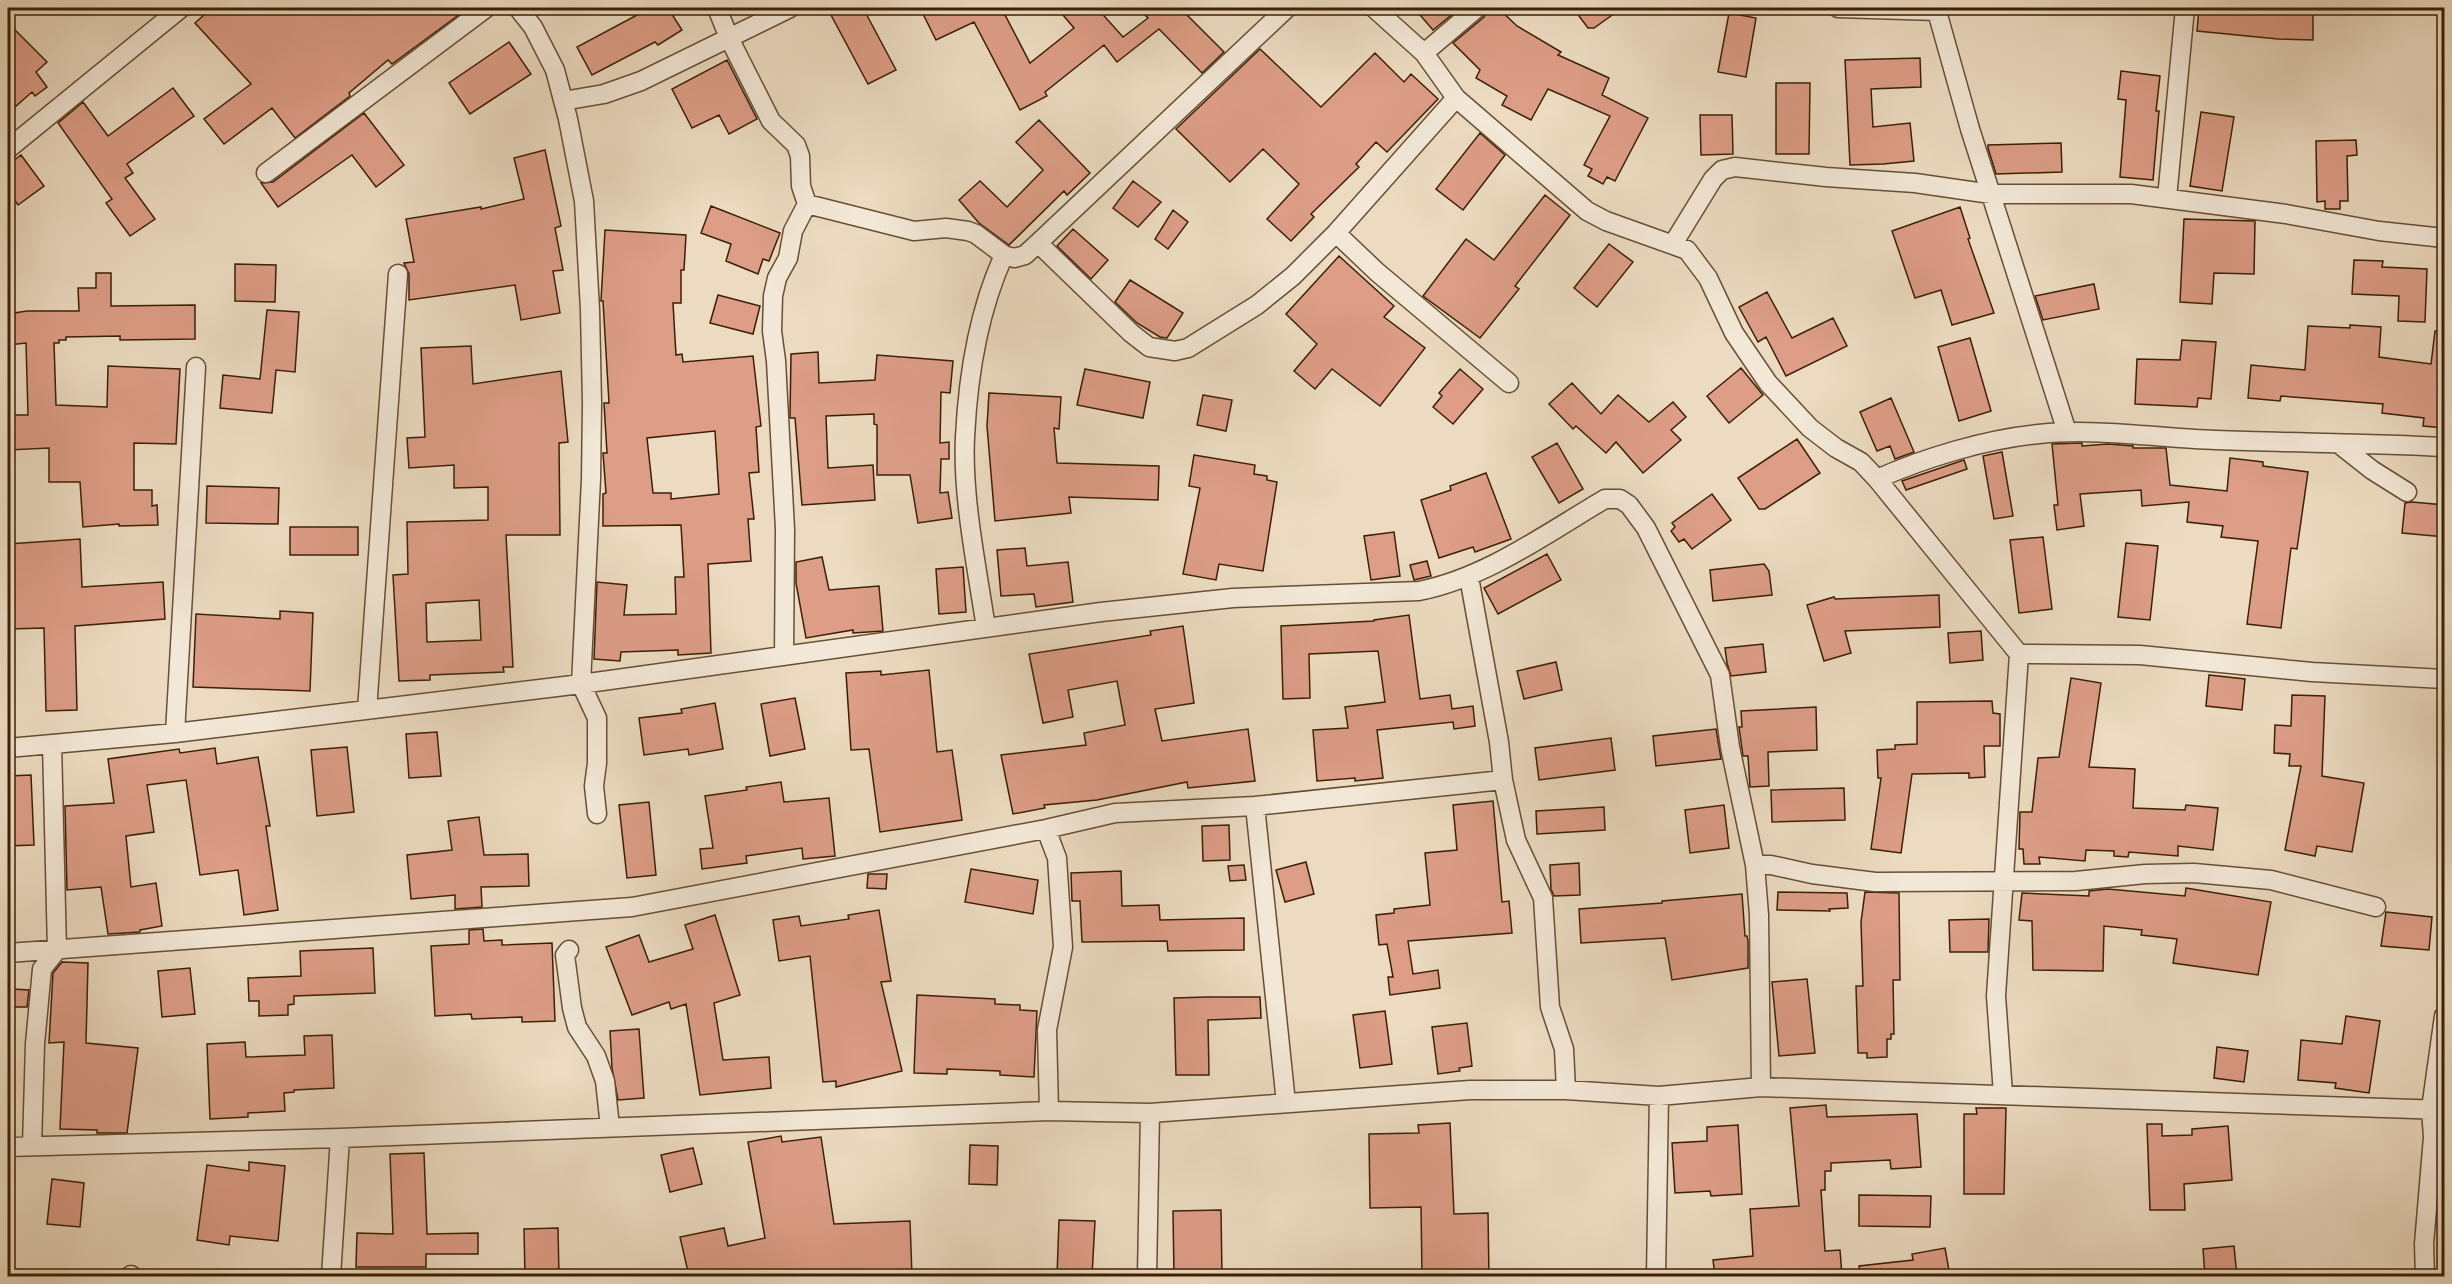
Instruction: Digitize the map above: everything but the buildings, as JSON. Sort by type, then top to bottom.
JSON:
[{"type":"street","points":[[8,149],[181,8]]},
{"type":"street","points":[[266,173],[486,8]]},
{"type":"street","points":[[518,8],[547,50],[563,101],[584,201],[590,310],[591,479],[580,684],[597,718],[597,763],[594,786],[597,814]]},
{"type":"street","points":[[717,8],[729,38],[771,121],[796,145],[800,156],[801,186],[807,204],[793,231],[788,258],[777,278],[773,296],[772,331],[776,361],[785,529],[784,656]]},
{"type":"street","points":[[563,101],[622,88],[790,8]]},
{"type":"street","points":[[807,204],[914,231],[946,228],[968,231],[976,234],[1004,255],[1020,257],[1038,243],[1287,8]]},
{"type":"street","points":[[1374,8],[1424,53],[1456,98],[1587,212],[1687,250],[1708,278],[1734,333],[1768,383],[1810,428],[1836,448],[1862,462],[2019,654],[1996,996],[2003,1094]]},
{"type":"street","points":[[1424,53],[1477,8]]},
{"type":"street","points":[[1838,8],[1937,9],[1991,194],[2067,432]]},
{"type":"street","points":[[2168,198],[2185,8]]},
{"type":"street","points":[[1038,243],[1131,333],[1149,347],[1175,351],[1203,340],[1257,305],[1293,276],[1336,233],[1456,98]]},
{"type":"street","points":[[1673,244],[1713,179],[1722,170],[1735,167],[1826,177],[1915,183],[1991,194],[2073,192],[2131,194],[2286,214],[2379,231],[2445,238]]},
{"type":"street","points":[[1336,233],[1377,272],[1509,384]]},
{"type":"street","points":[[986,628],[969,513],[965,439],[973,358],[989,288],[1004,255]]},
{"type":"street","points":[[367,710],[398,274]]},
{"type":"street","points":[[175,733],[196,367]]},
{"type":"street","points":[[1877,479],[1900,468],[1999,441],[2038,434],[2067,432],[2445,447]]},
{"type":"street","points":[[2339,444],[2372,470],[2407,492]]},
{"type":"street","points":[[8,748],[175,733],[580,684],[1101,612],[1233,598],[1419,591],[1445,586],[1469,577],[1605,499],[1620,499],[1629,505],[1646,528],[1720,675],[1730,747],[1755,865],[1759,915],[1761,1087]]},
{"type":"street","points":[[1469,577],[1499,742],[1503,780],[1516,840],[1543,898],[1550,1007],[1564,1049],[1566,1090]]},
{"type":"street","points":[[2019,654],[2140,655],[2312,672],[2445,679]]},
{"type":"street","points":[[32,1146],[35,1044],[42,969],[57,950],[52,744]]},
{"type":"street","points":[[8,952],[632,907],[1046,829],[1115,813],[1255,806],[1503,780]]},
{"type":"street","points":[[1255,806],[1286,1103]]},
{"type":"street","points":[[1046,829],[1057,858],[1063,947],[1047,1030],[1048,1111]]},
{"type":"street","points":[[1755,865],[1772,865],[1812,874],[1875,882],[2076,881],[2145,874],[2194,873],[2271,880],[2376,907]]},
{"type":"street","points":[[569,950],[565,955],[572,1008],[577,1027],[596,1056],[605,1082],[610,1127]]},
{"type":"street","points":[[2425,1276],[2424,1244],[2445,1016]]},
{"type":"street","points":[[8,1147],[340,1138],[1048,1111],[1150,1113],[1470,1090],[1566,1090],[1659,1096],[1761,1087],[2438,1110]]},
{"type":"street","points":[[1656,1276],[1659,1096]]},
{"type":"street","points":[[1147,1276],[1150,1113]]},
{"type":"street","points":[[331,1276],[340,1138]]}]
